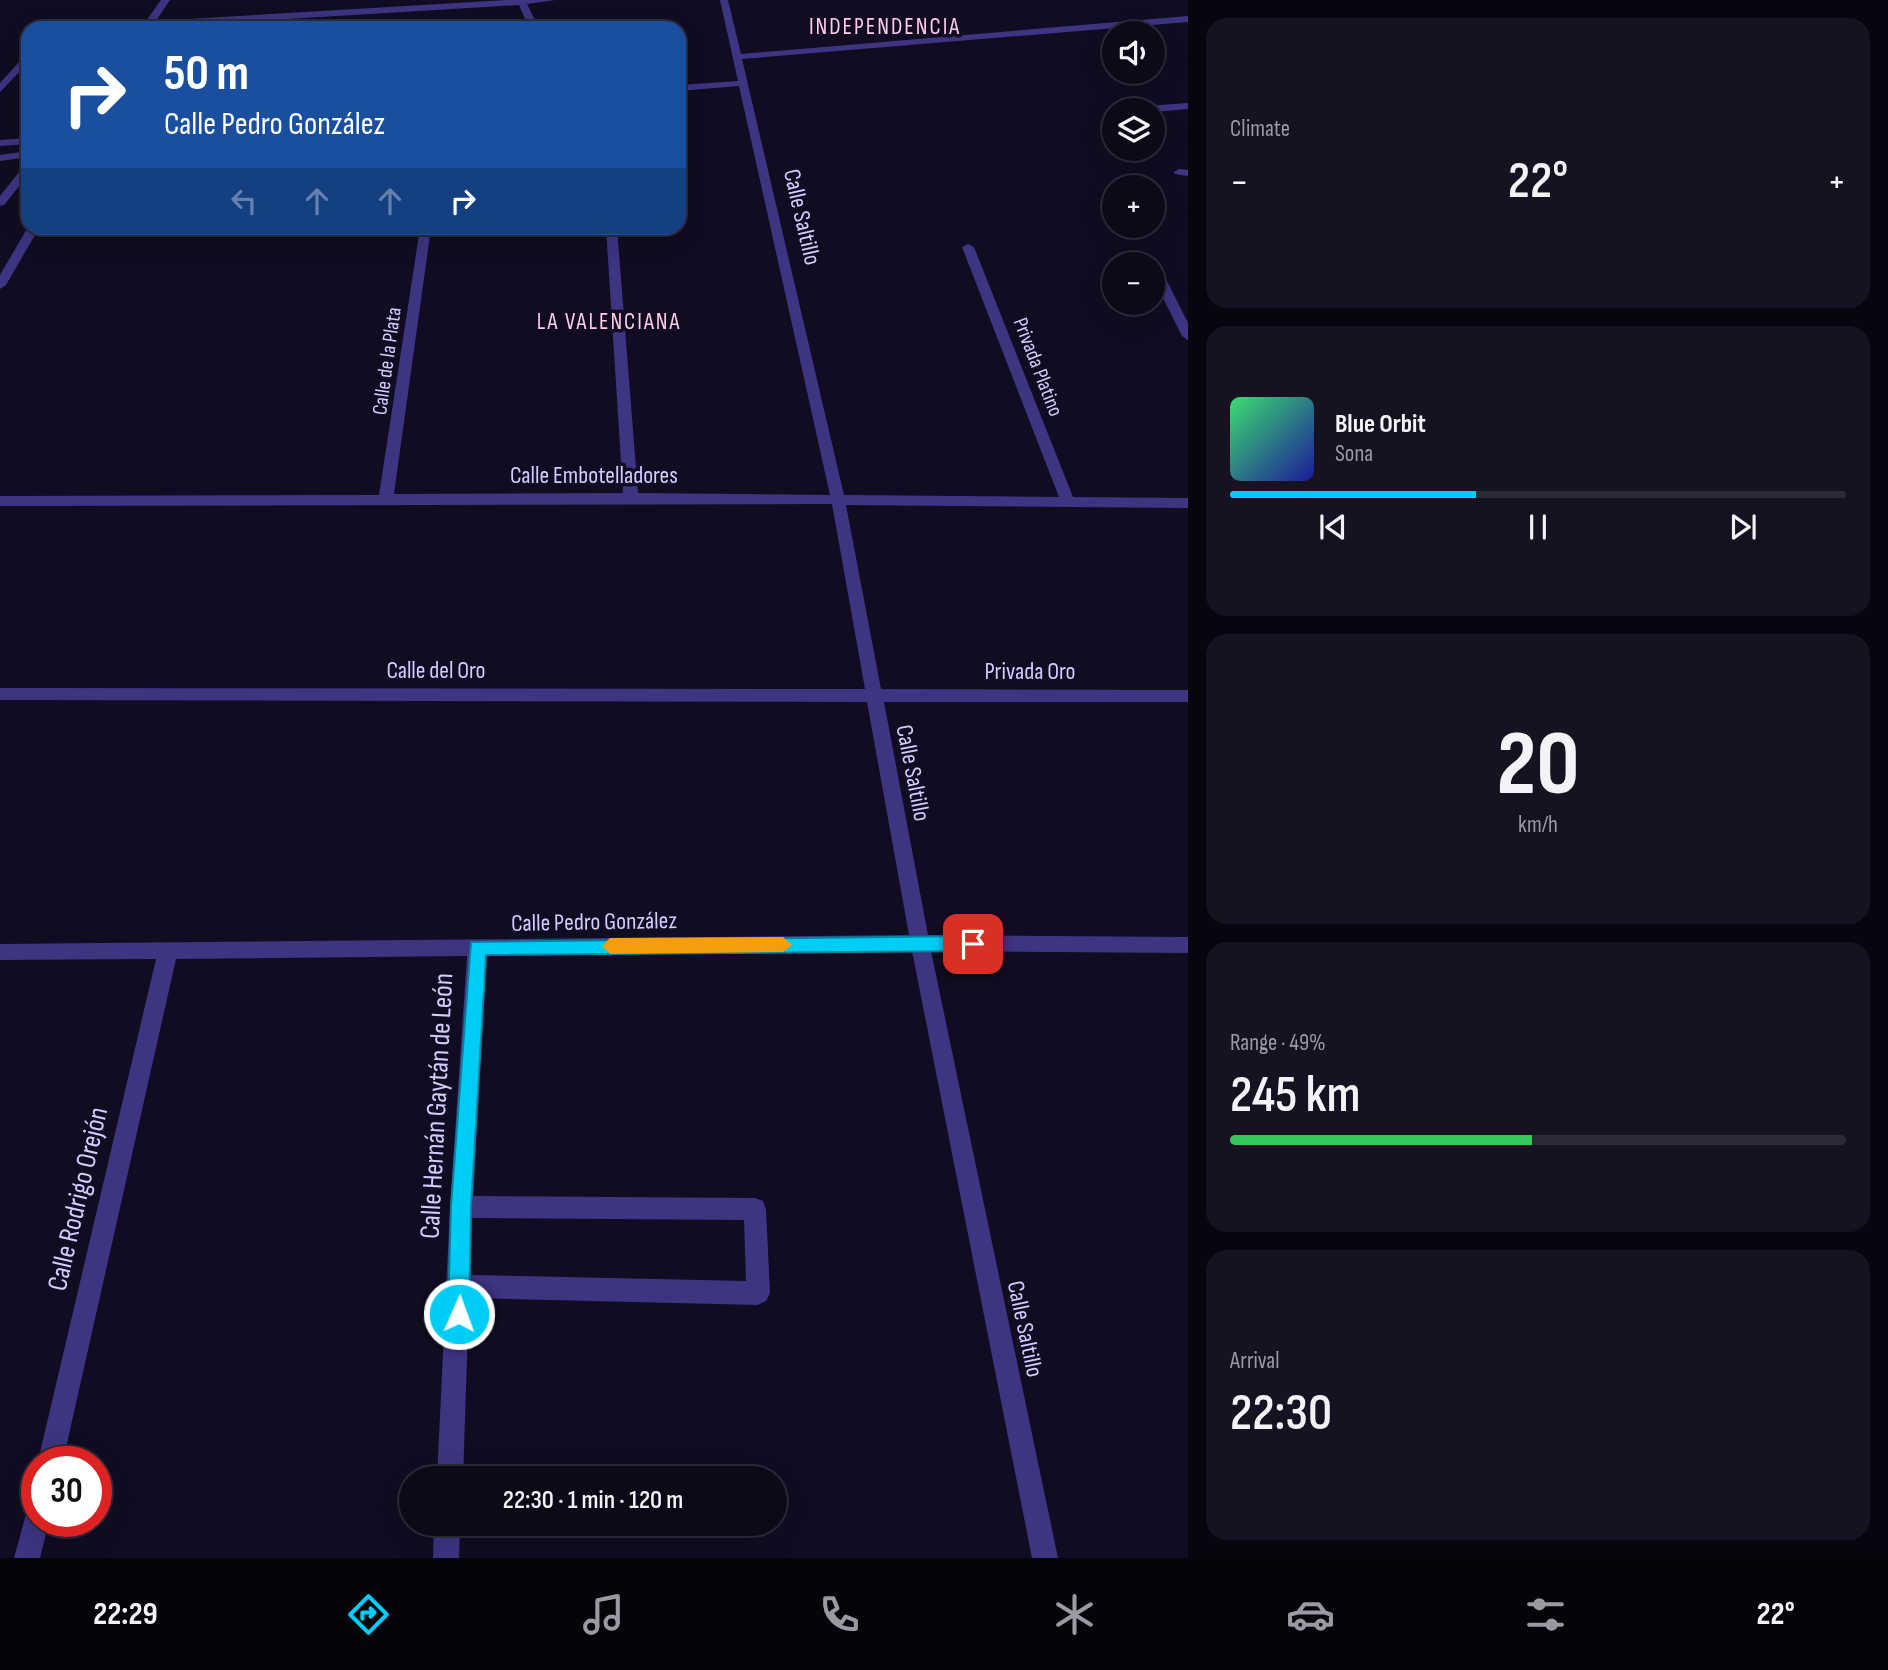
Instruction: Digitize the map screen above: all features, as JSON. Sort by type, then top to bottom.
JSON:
[{"type":"street","points":[[151,21],[166,0]]},
{"type":"street","points":[[225,21],[551,0]]},
{"type":"street","name":"Calle Saltillo","points":[[724,0],[736,57],[746,83],[838,499],[871,695],[1045,1558]]},
{"type":"street","points":[[522,2],[531,21]]},
{"type":"street","points":[[736,57],[1188,19]]},
{"type":"street","points":[[0,89],[21,65]]},
{"type":"street","points":[[686,87],[746,83]]},
{"type":"street","points":[[1165,108],[1188,106]]},
{"type":"street","points":[[0,143],[21,142]]},
{"type":"street","points":[[0,158],[21,155]]},
{"type":"street","points":[[0,203],[21,177]]},
{"type":"street","points":[[0,285],[29,235]]},
{"type":"street","name":"Calle de la Plata","points":[[387,499],[424,235]]},
{"type":"street","points":[[612,235],[631,498]]},
{"type":"street","name":"Privada Platino","points":[[968,247],[1068,503]]},
{"type":"street","points":[[1165,289],[1188,336]]},
{"type":"street","name":"Calle Embotelladores","points":[[0,501],[631,498],[1188,503]]},
{"type":"street","name":"Calle del Oro","points":[[0,694],[871,695]]},
{"type":"street","name":"Privada Oro","points":[[871,695],[1188,696]]},
{"type":"street","name":"Calle Pedro González","points":[[0,951],[920,943],[1188,945]]},
{"type":"street","name":"Calle Hernán Gaytán de León","points":[[451,1466],[460,1286],[461,1207],[477,947]]},
{"type":"street","name":"Calle Rodrigo Orejón","points":[[53,1446],[168,950]]},
{"type":"street","points":[[460,1286],[758,1293],[755,1209],[461,1207]]},
{"type":"street","points":[[446,1558],[447,1536]]},
{"type":"street","points":[[27,1558],[32,1537]]},
{"type":"slow traffic","points":[[610,946],[783,945]]},
{"type":"district","name":"INDEPENDENCIA","points":[[885,27]]},
{"type":"district","name":"LA VALENCIANA","points":[[609,322]]},
{"type":"route","points":[[459,1314],[461,1207],[477,947],[973,944]]}]
